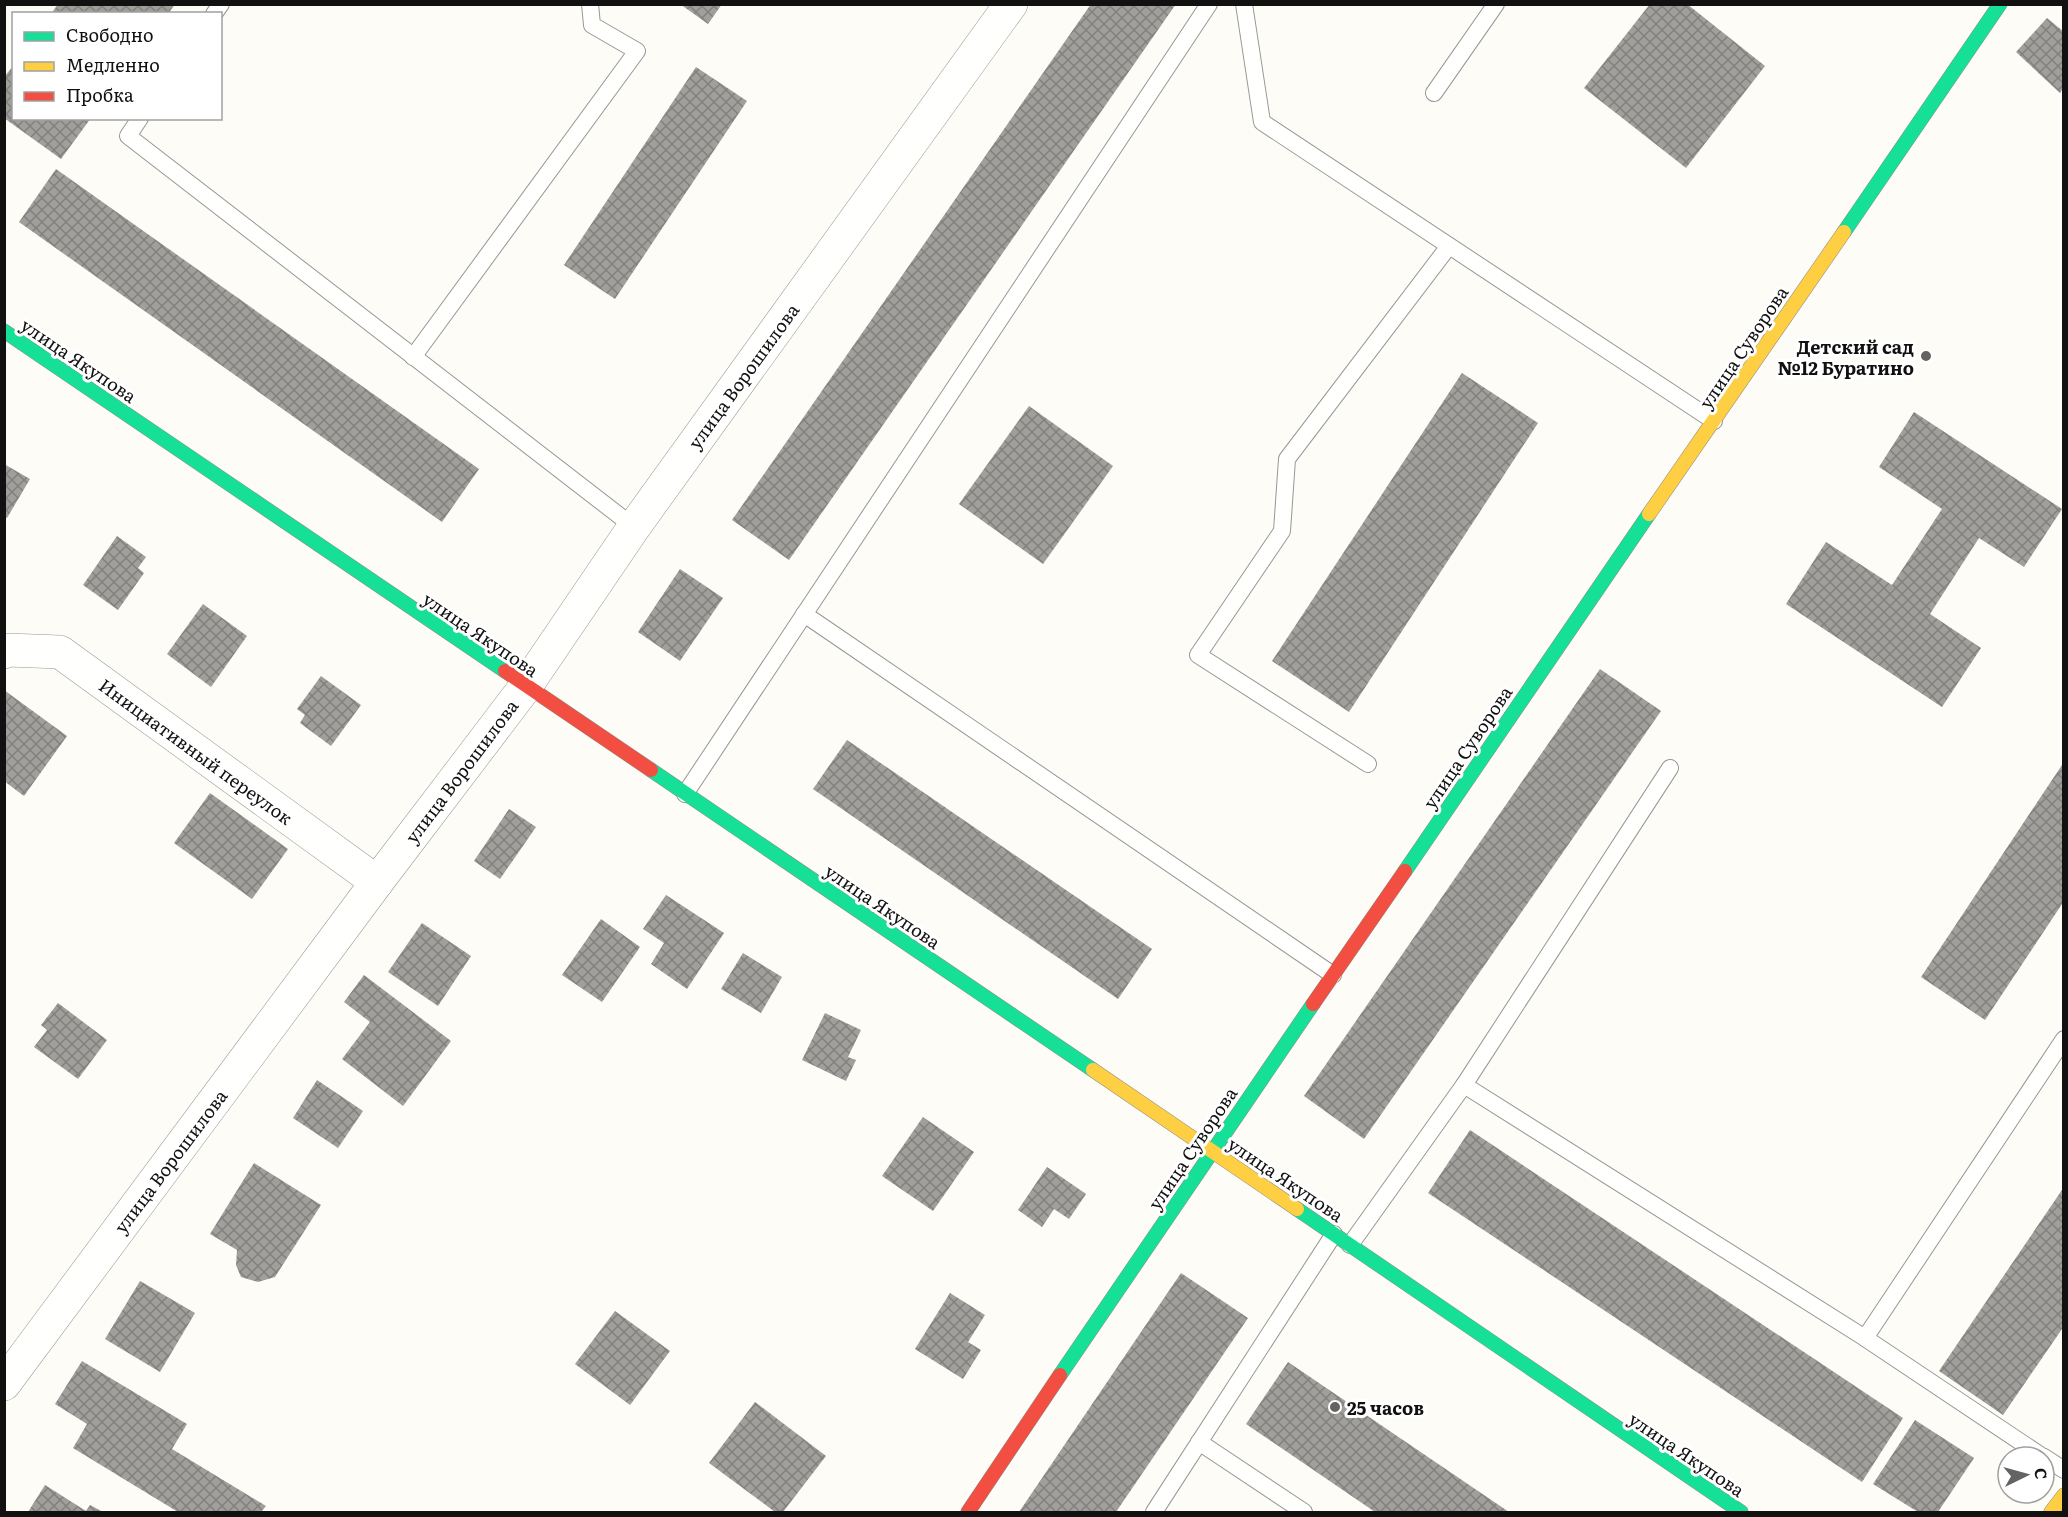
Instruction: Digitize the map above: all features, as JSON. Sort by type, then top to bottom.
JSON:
[{"type":"street","name":"улица Ворошилова","points":[[4,1384],[377,882],[526,686],[634,527],[1011,4]]},
{"type":"street","name":"улица Суворова","points":[[968,1512],[1212,1151],[2000,4]]},
{"type":"street","name":"улица Якупова","points":[[4,331],[1741,1512]]},
{"type":"street","name":"Инициативный переулок","points":[[4,652],[7,650],[60,652],[377,882]]},
{"type":"street","points":[[2051,1512],[2064,1495]]},
{"type":"lane","points":[[413,357],[637,51],[592,25],[590,4]]},
{"type":"lane","points":[[685,794],[1209,4]]},
{"type":"lane","points":[[1244,4],[1262,122],[1714,421]]},
{"type":"lane","points":[[1434,93],[1496,4]]},
{"type":"lane","points":[[139,120],[128,135],[634,527]]},
{"type":"lane","points":[[1368,764],[1198,655],[1282,531],[1287,459],[1449,246]]},
{"type":"lane","points":[[804,614],[1333,975]]},
{"type":"lane","points":[[1350,1245],[1464,1085],[1670,768]]},
{"type":"lane","points":[[1865,1338],[2064,1039]]},
{"type":"lane","points":[[1464,1085],[1865,1338],[2026,1445]]},
{"type":"lane","points":[[1154,1512],[1334,1234]]},
{"type":"lane","points":[[1200,1442],[1304,1512]]},
{"type":"building","points":[[58,4],[175,4],[169,12],[52,12]]},
{"type":"building","points":[[680,4],[722,4],[708,24]]},
{"type":"building","points":[[1091,4],[1176,4],[789,560],[732,520]]},
{"type":"building","points":[[1650,4],[1687,4],[1765,66],[1686,168],[1584,88]]},
{"type":"building","points":[[2047,18],[2064,32],[2064,87],[2060,93],[2016,52]]},
{"type":"building","points":[[12,67],[12,120],[90,120],[61,159],[4,118],[4,77]]},
{"type":"building","points":[[696,67],[747,101],[615,299],[564,265]]},
{"type":"building","points":[[56,169],[479,469],[442,522],[19,222]]},
{"type":"building","points":[[1462,373],[1538,423],[1349,712],[1272,661]]},
{"type":"building","points":[[1029,406],[1113,466],[1043,564],[959,504]]},
{"type":"building","points":[[1914,412],[2062,509],[2024,567],[1979,538],[1930,614],[1981,648],[1942,707],[1786,604],[1826,542],[1892,585],[1942,509],[1879,467]]},
{"type":"building","points":[[4,464],[30,479],[7,518],[4,517]]},
{"type":"building","points":[[117,536],[146,557],[138,568],[144,573],[118,610],[83,585]]},
{"type":"building","points":[[680,569],[723,598],[680,661],[638,632]]},
{"type":"building","points":[[203,604],[247,636],[211,687],[167,654]]},
{"type":"building","points":[[1600,669],[1661,711],[1364,1139],[1304,1096]]},
{"type":"building","points":[[321,676],[361,705],[331,746],[300,723],[305,715],[297,709]]},
{"type":"building","points":[[4,690],[67,736],[24,796],[4,781]]},
{"type":"building","points":[[847,740],[1152,949],[1118,999],[813,789]]},
{"type":"building","points":[[2064,762],[2064,901],[1985,1020],[1921,977]]},
{"type":"building","points":[[210,793],[288,849],[252,899],[174,843]]},
{"type":"building","points":[[509,809],[536,827],[500,879],[474,861]]},
{"type":"building","points":[[666,895],[724,933],[687,989],[651,964],[664,943],[643,929]]},
{"type":"building","points":[[601,919],[640,947],[602,1002],[562,975]]},
{"type":"building","points":[[422,923],[471,956],[438,1006],[388,972]]},
{"type":"building","points":[[743,953],[782,977],[761,1013],[721,989]]},
{"type":"building","points":[[364,975],[451,1041],[403,1106],[342,1059],[370,1022],[344,1002]]},
{"type":"building","points":[[58,1003],[107,1040],[78,1079],[34,1047],[47,1030],[41,1025]]},
{"type":"building","points":[[825,1013],[861,1030],[848,1057],[856,1060],[846,1081],[802,1060]]},
{"type":"building","points":[[317,1080],[363,1111],[338,1148],[293,1118]]},
{"type":"building","points":[[923,1117],[974,1152],[933,1211],[882,1176]]},
{"type":"building","points":[[1470,1130],[1903,1418],[1862,1482],[1428,1193]]},
{"type":"building","points":[[254,1163],[321,1205],[275,1277],[258,1282],[241,1277],[236,1265],[237,1250],[210,1234]]},
{"type":"building","points":[[1047,1167],[1086,1194],[1069,1219],[1054,1209],[1042,1227],[1018,1210]]},
{"type":"building","points":[[2064,1187],[2064,1326],[2003,1415],[1939,1371]]},
{"type":"building","points":[[1181,1273],[1248,1318],[1116,1512],[1019,1512]]},
{"type":"building","points":[[140,1281],[195,1313],[160,1372],[105,1339]]},
{"type":"building","points":[[950,1293],[985,1315],[968,1342],[981,1350],[963,1379],[915,1349]]},
{"type":"building","points":[[615,1311],[670,1351],[630,1405],[575,1364]]},
{"type":"building","points":[[82,1361],[187,1424],[172,1449],[266,1506],[261,1512],[178,1512],[73,1448],[87,1424],[55,1404]]},
{"type":"building","points":[[1288,1362],[1509,1512],[1375,1512],[1246,1424]]},
{"type":"building","points":[[755,1402],[826,1456],[783,1512],[775,1512],[709,1463]]},
{"type":"building","points":[[1915,1420],[1974,1458],[1938,1512],[1918,1512],[1873,1484]]},
{"type":"building","points":[[45,1485],[86,1511],[90,1505],[103,1512],[28,1512]]},
{"type":"traffic: fast","points":[[1844,232],[2000,4]]},
{"type":"traffic: fast","points":[[4,331],[505,671]]},
{"type":"traffic: fast","points":[[1405,871],[1649,514]]},
{"type":"traffic: fast","points":[[651,770],[1093,1070]]},
{"type":"traffic: fast","points":[[1060,1375],[1313,1004]]},
{"type":"traffic: fast","points":[[1297,1209],[1741,1512]]},
{"type":"traffic: slow","points":[[1649,514],[1844,232]]},
{"type":"traffic: slow","points":[[1093,1070],[1297,1209]]},
{"type":"traffic: slow","points":[[2051,1512],[2064,1495]]},
{"type":"traffic: jam","points":[[505,671],[651,770]]},
{"type":"traffic: jam","points":[[1313,1004],[1405,871]]},
{"type":"traffic: jam","points":[[968,1512],[1060,1375]]},
{"type":"place","name":"Детский сад №12 Буратино","points":[[1926,356]]},
{"type":"place","name":"25 часов","points":[[1335,1407]]}]
